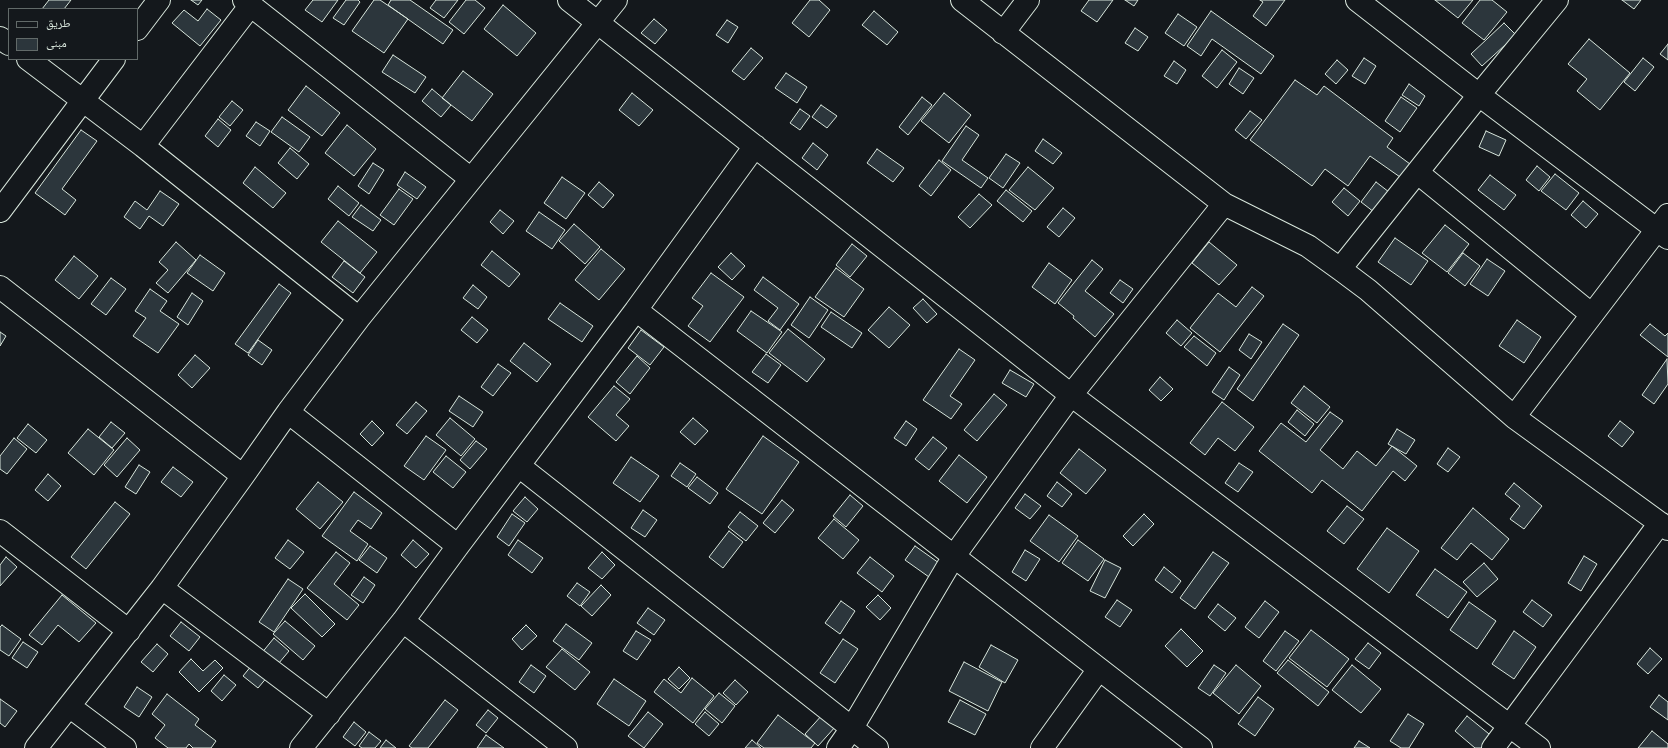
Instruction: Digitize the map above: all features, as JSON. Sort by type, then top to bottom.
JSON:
[{"type":"street","points":[[138,28],[159,0]]},
{"type":"street","points":[[569,0],[1071,395],[1540,748]]},
{"type":"street","points":[[36,748],[162,588],[288,412],[359,318],[616,0]]},
{"type":"street","points":[[962,0],[1224,204],[1308,246],[1340,269],[1368,290],[1514,417],[1664,526],[1493,748]]},
{"type":"street","points":[[1003,32],[1028,0]]},
{"type":"street","points":[[1357,0],[1479,95],[1664,228],[1591,314],[1514,417]]},
{"type":"street","points":[[1340,269],[1557,0]]},
{"type":"street","points":[[143,146],[247,3],[471,179]]},
{"type":"street","points":[[29,60],[143,146],[359,318]]},
{"type":"street","points":[[0,211],[113,60]]},
{"type":"street","points":[[301,748],[403,621],[636,310],[755,146]]},
{"type":"street","points":[[1418,173],[1591,314]]},
{"type":"street","points":[[838,748],[852,728],[954,556],[1071,395],[1224,204]]},
{"type":"street","points":[[0,287],[243,476]]},
{"type":"street","points":[[636,310],[1202,748]]},
{"type":"street","points":[[288,412],[458,546]]},
{"type":"street","points":[[519,466],[877,748]]},
{"type":"street","points":[[0,531],[129,631]]},
{"type":"street","points":[[162,588],[329,714]]},
{"type":"street","points":[[403,621],[566,748]]},
{"type":"street","points":[[1042,748],[1099,669]]},
{"type":"street","points":[[69,706],[125,748]]},
{"type":"building","points":[[49,0],[71,0],[65,8],[43,8]]},
{"type":"building","points":[[191,0],[202,0],[198,5]]},
{"type":"building","points":[[313,0],[338,0],[322,22],[305,10]]},
{"type":"building","points":[[346,0],[358,0],[360,2],[344,25],[333,18]]},
{"type":"building","points":[[374,0],[380,0],[408,19],[384,53],[352,31]]},
{"type":"building","points":[[391,0],[410,0],[453,30],[443,44],[388,5]]},
{"type":"building","points":[[436,0],[458,0],[444,18],[430,8]]},
{"type":"building","points":[[466,0],[475,0],[485,8],[464,34],[449,22]]},
{"type":"building","points":[[810,0],[819,0],[830,10],[809,37],[792,23]]},
{"type":"building","points":[[1089,0],[1113,0],[1097,22],[1081,11]]},
{"type":"building","points":[[1125,0],[1138,0],[1134,6]]},
{"type":"building","points":[[1260,0],[1285,0],[1266,26],[1253,16],[1263,2]]},
{"type":"building","points":[[1435,0],[1473,0],[1458,18]]},
{"type":"building","points":[[1480,0],[1492,0],[1507,12],[1484,40],[1462,23]]},
{"type":"building","points":[[1622,0],[1641,0],[1634,9]]},
{"type":"building","points":[[503,5],[536,33],[517,56],[484,29]]},
{"type":"building","points":[[207,9],[221,20],[200,46],[172,23],[184,10],[198,21]]},
{"type":"building","points":[[874,11],[898,32],[887,45],[862,25]]},
{"type":"building","points":[[1211,11],[1274,56],[1261,74],[1212,39],[1201,56],[1187,46]]},
{"type":"building","points":[[1178,14],[1197,27],[1184,46],[1165,33]]},
{"type":"building","points":[[654,19],[667,30],[655,44],[641,33]]},
{"type":"building","points":[[727,20],[738,27],[728,43],[716,35]]},
{"type":"building","points":[[1504,23],[1516,35],[1482,66],[1471,54]]},
{"type":"building","points":[[1135,28],[1148,37],[1138,51],[1125,43]]},
{"type":"building","points":[[1589,39],[1630,73],[1600,110],[1577,91],[1587,79],[1568,64]]},
{"type":"building","points":[[1668,44],[1668,60],[1660,54]]},
{"type":"building","points":[[751,48],[763,58],[744,80],[732,71]]},
{"type":"building","points":[[1222,50],[1237,62],[1217,88],[1202,76]]},
{"type":"building","points":[[393,55],[426,77],[415,93],[382,72]]},
{"type":"building","points":[[1364,58],[1376,66],[1365,84],[1352,76]]},
{"type":"building","points":[[1643,58],[1654,67],[1635,91],[1624,82]]},
{"type":"building","points":[[1337,60],[1348,70],[1336,84],[1325,74]]},
{"type":"building","points":[[1174,61],[1186,70],[1177,84],[1164,76]]},
{"type":"building","points":[[1239,68],[1254,78],[1243,94],[1229,84]]},
{"type":"building","points":[[463,71],[493,94],[472,121],[442,98]]},
{"type":"building","points":[[786,73],[807,87],[797,103],[775,88]]},
{"type":"building","points":[[1295,80],[1317,95],[1324,86],[1393,138],[1387,147],[1410,164],[1400,177],[1370,156],[1348,186],[1325,169],[1312,186],[1250,140]]},
{"type":"building","points":[[1409,84],[1425,96],[1419,106],[1402,95]]},
{"type":"building","points":[[306,86],[340,113],[322,136],[288,110]]},
{"type":"building","points":[[432,89],[451,105],[441,117],[422,101]]},
{"type":"building","points":[[632,93],[653,110],[639,126],[619,110]]},
{"type":"building","points":[[944,93],[971,115],[949,143],[921,121]]},
{"type":"building","points":[[922,97],[932,105],[908,135],[899,127]]},
{"type":"building","points":[[1401,97],[1417,108],[1400,132],[1385,121]]},
{"type":"building","points":[[232,101],[243,110],[230,126],[219,117]]},
{"type":"building","points":[[821,105],[837,116],[827,128],[812,117]]},
{"type":"building","points":[[800,109],[810,116],[800,130],[790,123]]},
{"type":"building","points":[[1250,111],[1262,120],[1246,139],[1235,130]]},
{"type":"building","points":[[282,117],[310,137],[299,152],[271,132]]},
{"type":"building","points":[[218,119],[231,130],[218,147],[205,136]]},
{"type":"building","points":[[256,122],[270,131],[260,146],[246,136]]},
{"type":"building","points":[[347,125],[376,149],[354,176],[325,153]]},
{"type":"building","points":[[966,126],[979,135],[962,160],[988,178],[981,188],[942,161]]},
{"type":"building","points":[[81,130],[97,141],[62,189],[76,200],[65,215],[35,193]]},
{"type":"building","points":[[1486,131],[1506,140],[1499,156],[1479,147]]},
{"type":"building","points":[[1043,139],[1062,153],[1053,164],[1035,151]]},
{"type":"building","points":[[813,143],[828,155],[817,170],[802,158]]},
{"type":"building","points":[[290,148],[309,164],[297,179],[278,163]]},
{"type":"building","points":[[877,149],[904,168],[893,182],[867,163]]},
{"type":"building","points":[[1006,154],[1020,163],[1003,188],[989,178]]},
{"type":"building","points":[[939,160],[951,170],[931,196],[919,186]]},
{"type":"building","points":[[373,163],[384,170],[369,194],[358,186]]},
{"type":"building","points":[[1537,166],[1550,177],[1539,191],[1526,180]]},
{"type":"building","points":[[255,167],[286,193],[273,208],[243,183]]},
{"type":"building","points":[[1028,167],[1054,188],[1035,210],[1009,190]]},
{"type":"building","points":[[405,172],[426,187],[417,199],[397,185]]},
{"type":"building","points":[[1555,174],[1579,193],[1566,210],[1541,191]]},
{"type":"building","points":[[1490,175],[1516,195],[1504,210],[1478,190]]},
{"type":"building","points":[[562,177],[585,193],[566,219],[544,203]]},
{"type":"building","points":[[599,182],[614,195],[603,208],[588,195]]},
{"type":"building","points":[[1376,182],[1389,192],[1374,212],[1361,202]]},
{"type":"building","points":[[338,186],[359,203],[349,216],[328,199]]},
{"type":"building","points":[[1344,188],[1360,201],[1348,216],[1332,202]]},
{"type":"building","points":[[399,189],[413,199],[394,225],[380,215]]},
{"type":"building","points":[[1006,190],[1032,211],[1023,222],[997,201]]},
{"type":"building","points":[[160,191],[179,204],[163,226],[149,216],[140,229],[124,217],[135,201],[147,210]]},
{"type":"building","points":[[979,194],[992,205],[970,228],[958,217]]},
{"type":"building","points":[[1583,201],[1598,214],[1586,228],[1571,215]]},
{"type":"building","points":[[361,205],[381,220],[373,231],[352,217]]},
{"type":"building","points":[[1063,208],[1075,218],[1059,237],[1047,227]]},
{"type":"building","points":[[500,210],[514,221],[503,234],[490,222]]},
{"type":"building","points":[[539,212],[565,230],[552,249],[526,231]]},
{"type":"building","points":[[338,221],[377,252],[360,273],[321,242]]},
{"type":"building","points":[[574,224],[600,247],[585,264],[559,241]]},
{"type":"building","points":[[1445,225],[1469,244],[1447,272],[1422,253]]},
{"type":"building","points":[[1395,238],[1428,261],[1411,285],[1378,262]]},
{"type":"building","points":[[176,242],[196,260],[168,293],[156,283],[168,270],[159,262]]},
{"type":"building","points":[[1209,242],[1237,265],[1219,285],[1192,263]]},
{"type":"building","points":[[852,244],[867,256],[850,277],[836,265]]},
{"type":"building","points":[[601,249],[625,269],[599,300],[575,280]]},
{"type":"building","points":[[492,251],[520,274],[509,287],[481,265]]},
{"type":"building","points":[[731,253],[745,266],[732,280],[718,267]]},
{"type":"building","points":[[1463,253],[1480,266],[1465,286],[1448,273]]},
{"type":"building","points":[[200,255],[225,273],[213,291],[187,273]]},
{"type":"building","points":[[74,256],[98,276],[79,299],[55,280]]},
{"type":"building","points":[[1487,259],[1505,271],[1488,296],[1470,284]]},
{"type":"building","points":[[1092,260],[1103,269],[1085,291],[1114,314],[1095,337],[1073,318],[1074,316],[1058,303]]},
{"type":"building","points":[[344,261],[365,277],[353,293],[332,277]]},
{"type":"building","points":[[1049,263],[1072,280],[1055,304],[1032,287]]},
{"type":"building","points":[[836,268],[864,289],[844,317],[815,297]]},
{"type":"building","points":[[711,273],[744,297],[710,342],[688,326],[703,306],[692,298]]},
{"type":"building","points":[[763,277],[799,304],[780,330],[768,321],[778,308],[754,290]]},
{"type":"building","points":[[111,278],[126,289],[106,315],[91,304]]},
{"type":"building","points":[[1120,280],[1133,289],[1123,303],[1110,293]]},
{"type":"building","points":[[279,284],[291,293],[248,353],[235,344]]},
{"type":"building","points":[[473,285],[487,297],[478,309],[463,298]]},
{"type":"building","points":[[1252,287],[1264,296],[1220,352],[1190,328],[1218,293],[1236,307]]},
{"type":"building","points":[[150,289],[167,301],[160,311],[179,324],[158,353],[133,336],[146,318],[135,311]]},
{"type":"building","points":[[192,293],[203,301],[188,325],[177,317]]},
{"type":"building","points":[[810,297],[828,310],[809,338],[791,325]]},
{"type":"building","points":[[923,299],[937,314],[927,323],[913,308]]},
{"type":"building","points":[[560,303],[593,326],[582,342],[548,319]]},
{"type":"building","points":[[889,307],[910,325],[889,348],[868,330]]},
{"type":"building","points":[[751,311],[782,332],[767,353],[737,331]]},
{"type":"building","points":[[831,312],[862,333],[852,348],[821,327]]},
{"type":"building","points":[[472,317],[488,330],[477,343],[461,330]]},
{"type":"building","points":[[1177,320],[1192,333],[1181,346],[1166,333]]},
{"type":"building","points":[[1517,320],[1541,337],[1524,363],[1499,346]]},
{"type":"building","points":[[1283,324],[1299,335],[1253,401],[1237,389]]},
{"type":"building","points":[[1650,324],[1665,336],[1668,333],[1668,357],[1640,335]]},
{"type":"building","points":[[788,329],[825,359],[807,382],[769,353]]},
{"type":"building","points":[[641,330],[664,347],[650,365],[628,348]]},
{"type":"building","points":[[0,332],[6,336],[0,346]]},
{"type":"building","points":[[1249,334],[1262,342],[1251,359],[1239,350]]},
{"type":"building","points":[[1194,336],[1216,353],[1207,366],[1184,347]]},
{"type":"building","points":[[258,340],[272,350],[262,365],[248,355]]},
{"type":"building","points":[[524,343],[551,364],[537,382],[510,361]]},
{"type":"building","points":[[959,349],[975,360],[950,396],[962,404],[951,419],[923,400]]},
{"type":"building","points":[[766,354],[781,365],[768,383],[752,372]]},
{"type":"building","points":[[195,355],[210,368],[192,388],[178,375]]},
{"type":"building","points":[[637,356],[650,368],[630,394],[616,382]]},
{"type":"building","points":[[1667,359],[1668,384],[1654,404],[1642,395]]},
{"type":"building","points":[[498,364],[511,373],[493,396],[481,387]]},
{"type":"building","points":[[1229,367],[1240,375],[1224,400],[1212,392]]},
{"type":"building","points":[[1010,370],[1034,384],[1026,397],[1002,383]]},
{"type":"building","points":[[1160,377],[1173,389],[1161,401],[1149,390]]},
{"type":"building","points":[[614,386],[630,399],[616,415],[629,426],[616,441],[588,417]]},
{"type":"building","points":[[1304,386],[1330,407],[1317,423],[1291,403]]},
{"type":"building","points":[[994,394],[1007,405],[977,441],[964,430]]},
{"type":"building","points":[[459,396],[483,412],[473,427],[449,411]]},
{"type":"building","points":[[416,402],[427,411],[407,434],[396,425]]},
{"type":"building","points":[[1222,402],[1254,427],[1235,451],[1218,438],[1205,455],[1190,443]]},
{"type":"building","points":[[1297,410],[1314,424],[1305,436],[1288,422]]},
{"type":"building","points":[[1330,412],[1343,421],[1320,450],[1343,469],[1357,451],[1376,466],[1392,446],[1417,466],[1405,481],[1393,471],[1362,511],[1322,480],[1312,493],[1259,451],[1281,423],[1306,442]]},
{"type":"building","points":[[450,418],[475,439],[461,456],[436,435]]},
{"type":"building","points":[[693,418],[708,431],[695,445],[680,432]]},
{"type":"building","points":[[372,421],[384,433],[372,446],[360,434]]},
{"type":"building","points":[[906,421],[917,429],[906,446],[894,438]]},
{"type":"building","points":[[1620,421],[1634,432],[1622,447],[1608,436]]},
{"type":"building","points":[[111,422],[125,433],[112,448],[99,437]]},
{"type":"building","points":[[28,424],[47,440],[36,453],[17,438]]},
{"type":"building","points":[[88,429],[114,450],[94,475],[68,453]]},
{"type":"building","points":[[1397,429],[1415,440],[1406,454],[1388,444]]},
{"type":"building","points":[[426,436],[446,450],[424,480],[404,466]]},
{"type":"building","points":[[763,436],[799,462],[762,514],[726,489]]},
{"type":"building","points":[[933,437],[947,448],[929,470],[915,459]]},
{"type":"building","points":[[14,438],[27,449],[7,474],[0,469],[0,456]]},
{"type":"building","points":[[127,438],[140,450],[117,477],[104,465]]},
{"type":"building","points":[[476,441],[487,449],[470,469],[460,460]]},
{"type":"building","points":[[1448,448],[1460,457],[1448,472],[1437,464]]},
{"type":"building","points":[[1079,449],[1106,470],[1086,494],[1060,473]]},
{"type":"building","points":[[959,455],[987,477],[967,503],[939,481]]},
{"type":"building","points":[[446,456],[466,472],[453,488],[433,472]]},
{"type":"building","points":[[631,457],[659,476],[640,502],[613,483]]},
{"type":"building","points":[[680,463],[696,474],[687,487],[671,476]]},
{"type":"building","points":[[1239,463],[1253,472],[1238,492],[1225,483]]},
{"type":"building","points":[[139,465],[150,472],[136,494],[125,487]]},
{"type":"building","points":[[173,467],[193,482],[181,497],[161,482]]},
{"type":"building","points":[[48,474],[61,486],[48,501],[35,490]]},
{"type":"building","points":[[697,477],[718,493],[710,504],[688,488]]},
{"type":"building","points":[[318,482],[343,502],[320,529],[296,509]]},
{"type":"building","points":[[1057,482],[1072,494],[1062,507],[1047,496]]},
{"type":"building","points":[[1514,483],[1542,506],[1524,529],[1510,519],[1520,506],[1505,494]]},
{"type":"building","points":[[354,492],[382,513],[371,529],[358,520],[350,531],[368,544],[357,561],[322,536]]},
{"type":"building","points":[[1025,494],[1041,506],[1030,519],[1015,508]]},
{"type":"building","points":[[850,495],[863,506],[846,527],[833,516]]},
{"type":"building","points":[[525,497],[538,509],[527,522],[513,511]]},
{"type":"building","points":[[782,500],[794,510],[775,533],[763,523]]},
{"type":"building","points":[[115,502],[130,514],[86,569],[71,557]]},
{"type":"building","points":[[1347,506],[1364,519],[1344,544],[1327,531]]},
{"type":"building","points":[[1473,508],[1509,539],[1492,560],[1471,543],[1457,560],[1441,548]]},
{"type":"building","points":[[643,510],[657,520],[645,537],[631,528]]},
{"type":"building","points":[[740,512],[758,526],[746,541],[728,527]]},
{"type":"building","points":[[512,514],[525,523],[509,546],[497,537]]},
{"type":"building","points":[[1144,514],[1154,524],[1133,546],[1123,536]]},
{"type":"building","points":[[1049,515],[1078,536],[1059,562],[1030,541]]},
{"type":"building","points":[[834,519],[859,540],[843,559],[818,538]]},
{"type":"building","points":[[1387,528],[1419,551],[1389,593],[1357,569]]},
{"type":"building","points":[[729,531],[743,542],[723,568],[709,557]]},
{"type":"building","points":[[288,540],[304,552],[290,569],[275,558]]},
{"type":"building","points":[[413,540],[429,554],[416,568],[401,555]]},
{"type":"building","points":[[518,540],[543,558],[532,573],[508,555]]},
{"type":"building","points":[[1078,540],[1104,559],[1088,581],[1062,563]]},
{"type":"building","points":[[370,546],[387,558],[377,573],[359,560]]},
{"type":"building","points":[[915,546],[939,563],[929,577],[905,560]]},
{"type":"building","points":[[1025,550],[1040,559],[1026,581],[1012,572]]},
{"type":"building","points":[[336,552],[350,563],[334,584],[359,605],[347,620],[307,588]]},
{"type":"building","points":[[602,552],[615,565],[602,579],[588,568]]},
{"type":"building","points":[[1213,552],[1229,563],[1195,609],[1180,598]]},
{"type":"building","points":[[1584,556],[1597,564],[1581,591],[1568,583]]},
{"type":"building","points":[[6,557],[17,567],[0,586],[0,565]]},
{"type":"building","points":[[870,557],[894,576],[882,592],[857,573]]},
{"type":"building","points":[[1105,560],[1121,568],[1105,598],[1090,591]]},
{"type":"building","points":[[1484,563],[1498,579],[1477,597],[1463,582]]},
{"type":"building","points":[[1164,567],[1181,581],[1172,593],[1155,580]]},
{"type":"building","points":[[1435,569],[1467,592],[1448,618],[1416,595]]},
{"type":"building","points":[[364,577],[375,585],[363,603],[351,595]]},
{"type":"building","points":[[288,579],[303,589],[274,632],[259,622]]},
{"type":"building","points":[[577,583],[590,592],[580,606],[567,596]]},
{"type":"building","points":[[601,585],[611,595],[592,616],[581,606]]},
{"type":"building","points":[[305,594],[335,624],[322,637],[291,608]]},
{"type":"building","points":[[62,595],[96,623],[79,642],[58,625],[42,645],[29,635]]},
{"type":"building","points":[[878,595],[891,608],[880,620],[866,607]]},
{"type":"building","points":[[1117,600],[1132,610],[1120,627],[1105,617]]},
{"type":"building","points":[[1532,600],[1552,615],[1543,627],[1523,612]]},
{"type":"building","points":[[841,601],[855,611],[840,634],[825,623]]},
{"type":"building","points":[[1265,601],[1279,612],[1259,638],[1245,627]]},
{"type":"building","points":[[1469,602],[1496,621],[1477,649],[1450,630]]},
{"type":"building","points":[[1218,604],[1236,618],[1225,631],[1208,617]]},
{"type":"building","points":[[648,608],[665,620],[654,635],[637,623]]},
{"type":"building","points":[[285,621],[315,646],[303,660],[273,634]]},
{"type":"building","points":[[181,622],[200,637],[189,651],[170,636]]},
{"type":"building","points":[[566,624],[592,643],[579,660],[553,641]]},
{"type":"building","points":[[2,625],[21,639],[9,656],[0,650],[0,627]]},
{"type":"building","points":[[526,625],[537,636],[522,650],[512,639]]},
{"type":"building","points":[[1181,629],[1203,651],[1187,667],[1165,646]]},
{"type":"building","points":[[1311,630],[1349,659],[1327,687],[1289,658]]},
{"type":"building","points":[[636,631],[651,640],[637,660],[623,651]]},
{"type":"building","points":[[1285,631],[1299,641],[1276,671],[1263,661]]},
{"type":"building","points":[[1514,631],[1536,647],[1514,679],[1492,664]]},
{"type":"building","points":[[274,638],[289,651],[258,688],[243,676]]},
{"type":"building","points":[[843,639],[858,649],[835,683],[820,673]]},
{"type":"building","points":[[23,642],[38,652],[27,668],[12,658]]},
{"type":"building","points":[[1368,643],[1381,653],[1369,669],[1355,659]]},
{"type":"building","points":[[157,644],[168,654],[153,672],[141,662]]},
{"type":"building","points":[[991,645],[1018,660],[1005,683],[979,667]]},
{"type":"building","points":[[1650,648],[1662,659],[1648,674],[1637,664]]},
{"type":"building","points":[[562,649],[590,672],[575,690],[546,667]]},
{"type":"building","points":[[191,659],[203,671],[215,660],[223,668],[199,692],[179,672]]},
{"type":"building","points":[[1288,660],[1329,692],[1318,706],[1277,673]]},
{"type":"building","points":[[964,662],[1002,682],[988,711],[949,691]]},
{"type":"building","points":[[531,665],[546,676],[534,693],[519,682]]},
{"type":"building","points":[[1214,665],[1226,673],[1210,696],[1198,688]]},
{"type":"building","points":[[1236,665],[1261,686],[1239,714],[1213,693]]},
{"type":"building","points":[[1352,665],[1381,689],[1361,713],[1332,690]]},
{"type":"building","points":[[679,667],[690,678],[679,689],[668,679]]},
{"type":"building","points":[[224,675],[236,685],[222,701],[211,691]]},
{"type":"building","points":[[692,678],[714,696],[693,723],[654,692],[664,679],[681,693]]},
{"type":"building","points":[[614,679],[646,701],[629,726],[597,704]]},
{"type":"building","points":[[735,680],[748,692],[736,705],[723,693]]},
{"type":"building","points":[[137,687],[152,697],[139,717],[124,707]]},
{"type":"building","points":[[719,693],[735,706],[722,723],[705,709]]},
{"type":"building","points":[[167,694],[199,719],[195,725],[216,741],[211,748],[193,748],[189,744],[186,748],[168,748],[155,738],[165,725],[152,714]]},
{"type":"building","points":[[1659,695],[1668,702],[1668,720],[1650,707]]},
{"type":"building","points":[[1258,697],[1274,709],[1255,736],[1238,724]]},
{"type":"building","points":[[0,699],[17,711],[5,727],[0,723]]},
{"type":"building","points":[[445,700],[458,710],[428,748],[412,748],[409,746]]},
{"type":"building","points":[[960,700],[986,714],[975,735],[948,722]]},
{"type":"building","points":[[488,710],[498,718],[486,733],[476,725]]},
{"type":"building","points":[[648,712],[663,724],[644,748],[628,736]]},
{"type":"building","points":[[705,712],[719,724],[709,736],[695,724]]},
{"type":"building","points":[[823,714],[836,726],[818,746],[805,734]]},
{"type":"building","points":[[1408,714],[1424,724],[1409,748],[1401,748],[1390,741]]},
{"type":"building","points":[[778,715],[815,743],[811,748],[764,748],[757,743]]},
{"type":"building","points":[[1467,716],[1494,738],[1486,748],[1475,748],[1455,731]]},
{"type":"building","points":[[354,722],[366,732],[355,746],[343,737]]},
{"type":"building","points":[[1652,731],[1668,744],[1668,748],[1638,748]]},
{"type":"building","points":[[369,732],[381,741],[375,748],[362,748],[359,746]]},
{"type":"building","points":[[486,735],[504,748],[477,748]]},
{"type":"building","points":[[386,740],[396,748],[380,748]]},
{"type":"building","points":[[752,740],[761,748],[745,748]]},
{"type":"building","points":[[1359,741],[1370,748],[1354,748]]}]
